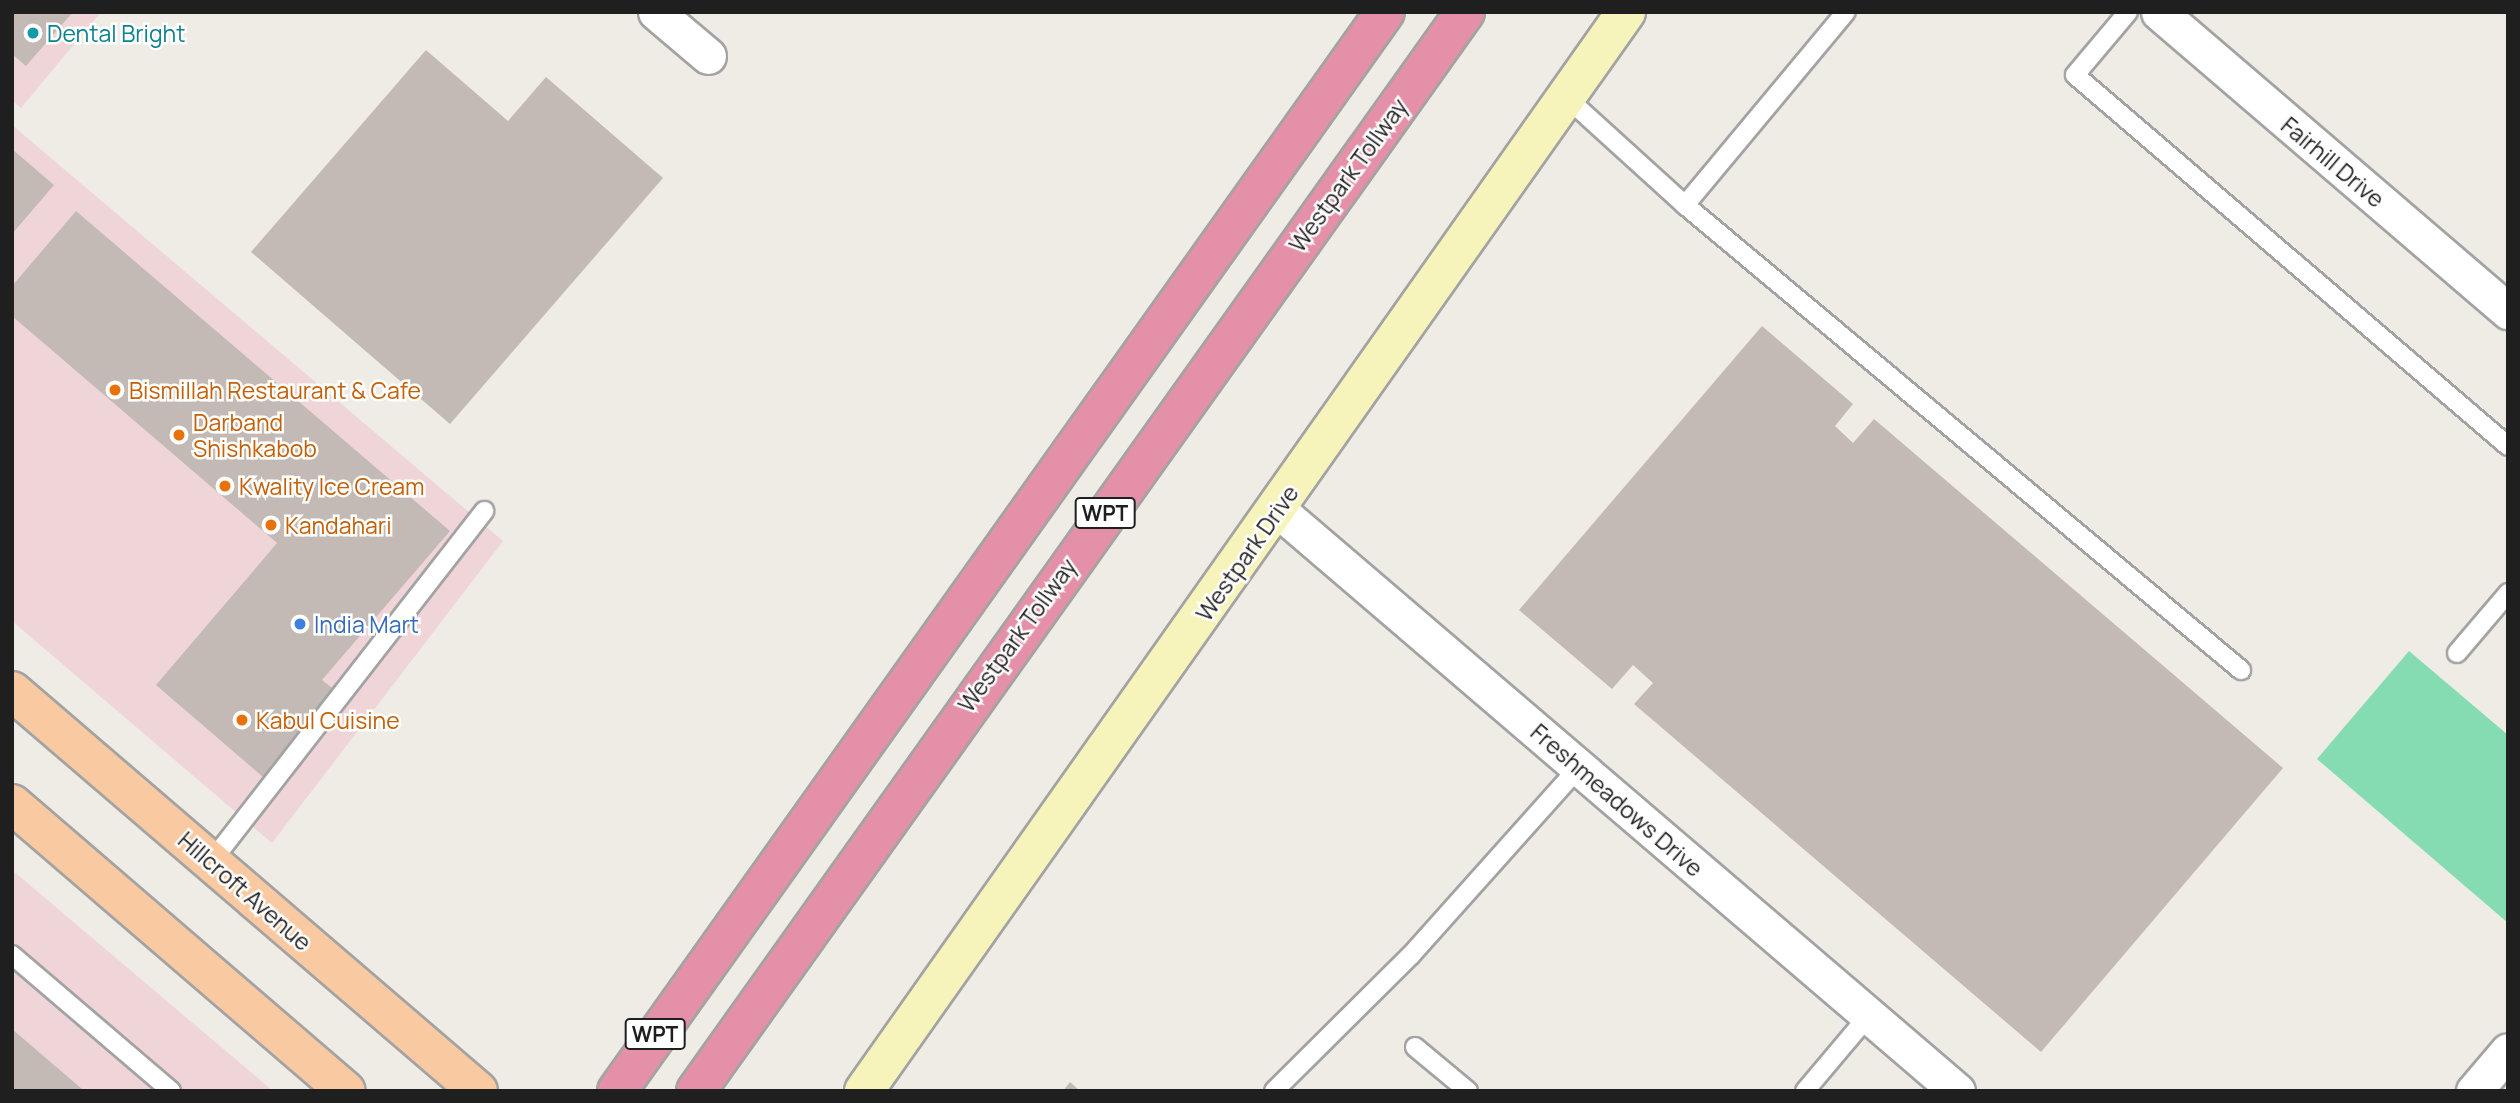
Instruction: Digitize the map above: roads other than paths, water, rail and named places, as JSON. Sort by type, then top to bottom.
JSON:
[{"type":"highway","name":"WPT","points":[[617,1091],[692,978],[1385,12]]},
{"type":"highway","name":"Westpark Tollway","points":[[696,1091],[1465,12]]},
{"type":"main road","name":"Westpark Drive","points":[[864,1091],[1278,509],[1626,12]]},
{"type":"main road","name":"Hillcroft Avenue","points":[[12,691],[478,1091]]},
{"type":"main road","points":[[12,804],[346,1091]]},
{"type":"street","points":[[656,12],[708,57]]},
{"type":"street","name":"Fairhill Drive","points":[[2159,12],[2508,311]]},
{"type":"street","name":"Freshmeadows Drive","points":[[1278,509],[1957,1091]]},
{"type":"street","points":[[2474,1091],[2508,1051]]},
{"type":"lane","points":[[1685,205],[1846,12]]},
{"type":"lane","points":[[2129,12],[2075,75],[2508,446]]},
{"type":"lane","points":[[1567,98],[1685,205],[2241,670]]},
{"type":"lane","points":[[211,862],[484,511]]},
{"type":"lane","points":[[2457,653],[2508,593]]},
{"type":"lane","points":[[1274,1091],[1411,955],[1579,767]]},
{"type":"lane","points":[[12,955],[171,1091]]},
{"type":"lane","points":[[1805,1091],[1869,1015]]},
{"type":"lane","points":[[1415,1047],[1468,1091]]},
{"type":"place","name":"Dental Bright","points":[[33,33]]},
{"type":"place","name":"Bismillah Restaurant & Cafe","points":[[115,390]]},
{"type":"place","name":"Darband Shishkabob","points":[[179,435]]},
{"type":"place","name":"Kwality Ice Cream","points":[[225,486]]},
{"type":"place","name":"Kandahari","points":[[271,525]]},
{"type":"place","name":"India Mart","points":[[300,624]]},
{"type":"place","name":"Kabul Cuisine","points":[[242,720]]}]
